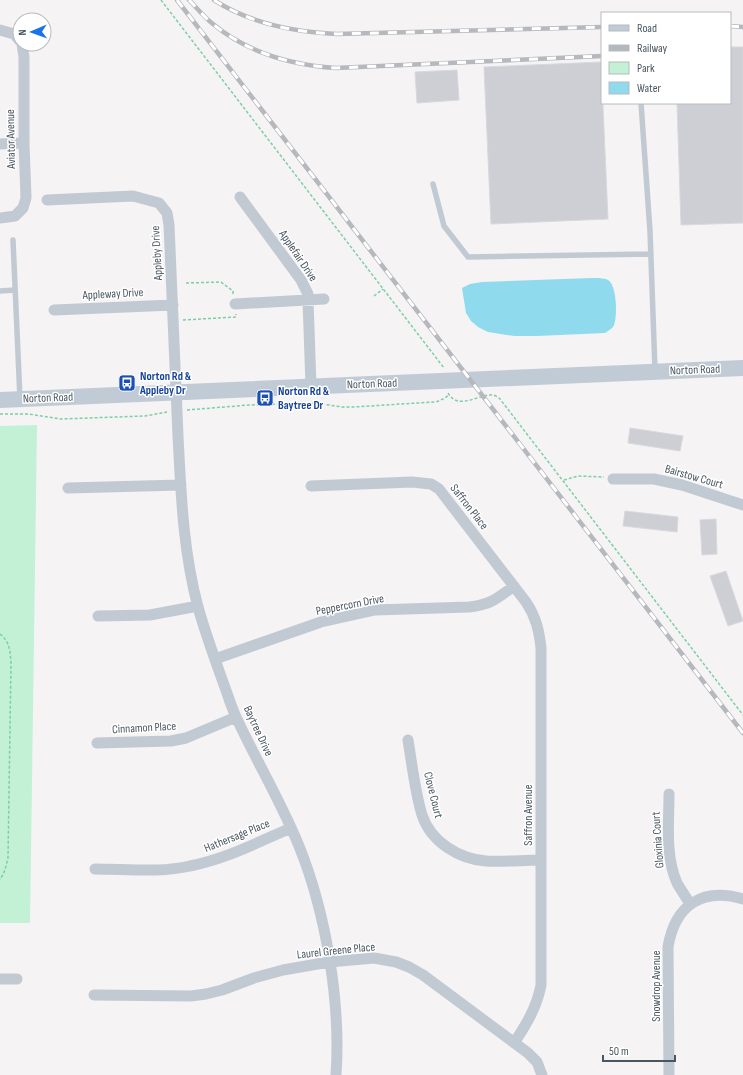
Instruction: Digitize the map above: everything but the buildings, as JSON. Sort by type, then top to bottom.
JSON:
[{"type":"main road","name":"Norton Road","points":[[0,400],[743,368]]},
{"type":"street","points":[[0,30],[12,33]]},
{"type":"street","name":"Aviator Avenue","points":[[0,218],[15,216],[23,208],[26,198],[23,52]]},
{"type":"street","points":[[0,144],[24,143]]},
{"type":"street","name":"Appleby Drive","points":[[47,200],[133,196],[159,203],[167,213],[169,225],[173,304],[176,392]]},
{"type":"street","name":"Applefair Drive","points":[[240,197],[301,280],[308,294],[311,386]]},
{"type":"street","points":[[235,304],[324,299]]},
{"type":"street","name":"Appleway Drive","points":[[54,310],[173,304]]},
{"type":"street","name":"Baytree Drive","points":[[176,392],[186,544],[198,606],[214,659],[236,717],[291,828],[306,865],[320,914],[329,962],[334,1004],[337,1057],[336,1075]]},
{"type":"street","name":"Bairstow Court","points":[[613,479],[654,479],[682,485],[743,505]]},
{"type":"street","name":"Saffron Place","points":[[311,486],[412,482],[431,484],[439,489],[445,496],[514,586]]},
{"type":"street","points":[[68,488],[181,486]]},
{"type":"street","name":"Peppercorn Drive","points":[[214,659],[322,622],[375,610],[469,607],[484,605],[492,602],[514,586]]},
{"type":"street","name":"Saffron Avenue","points":[[514,586],[533,612],[540,635],[541,648],[541,985],[538,999],[526,1025],[514,1043]]},
{"type":"street","points":[[98,616],[150,615],[198,606]]},
{"type":"street","name":"Cinnamon Place","points":[[96,743],[157,743],[181,739],[236,717]]},
{"type":"street","name":"Clove Court","points":[[408,740],[422,816],[434,836],[452,851],[474,859],[486,861],[541,860]]},
{"type":"street","name":"Gloxinia Court","points":[[669,794],[669,842],[672,869],[677,883],[690,904]]},
{"type":"street","name":"Hathersage Place","points":[[95,869],[163,870],[190,866],[217,860],[291,828]]},
{"type":"street","points":[[690,904],[713,896],[743,899]]},
{"type":"street","name":"Snowdrop Avenue","points":[[669,1075],[668,947],[670,935],[675,923],[681,912],[690,904]]},
{"type":"street","name":"Laurel Greene Place","points":[[94,995],[191,996],[206,994],[283,970],[329,962],[374,958],[396,962],[423,975],[537,1062],[542,1075]]},
{"type":"street","points":[[0,979],[17,979]]},
{"type":"lane","points":[[641,104],[651,254],[655,372]]},
{"type":"lane","points":[[433,184],[444,226],[468,257],[651,254]]},
{"type":"lane","points":[[13,240],[20,399]]},
{"type":"lane","points":[[0,291],[15,290]]},
{"type":"path","points":[[161,0],[446,372]]},
{"type":"path","points":[[186,283],[221,282],[233,291]]},
{"type":"path","points":[[374,296],[383,289]]},
{"type":"path","points":[[173,320],[236,317]]},
{"type":"path","points":[[447,391],[449,395],[457,400],[471,400],[490,395],[494,395],[500,399],[564,480],[743,715]]},
{"type":"path","points":[[0,414],[29,414],[61,419],[145,416],[162,412],[242,406],[316,403],[342,407],[354,407],[424,403],[440,401],[449,395]]},
{"type":"path","points":[[564,480],[578,476],[593,476],[613,479]]},
{"type":"path","points":[[0,634],[7,642],[10,650],[11,663],[8,858],[5,870],[0,880]]},
{"type":"green space","points":[[37,425],[30,923],[0,923],[0,426]]},
{"type":"water","points":[[602,278],[608,280],[611,283],[615,295],[615,323],[613,327],[605,333],[514,336],[488,332],[478,327],[471,321],[466,313],[462,288],[470,284],[482,282]]},
{"type":"railway","points":[[177,0],[743,733]]},
{"type":"railway","points":[[189,0],[210,21],[226,34],[241,43],[271,56],[303,64],[336,68],[601,56]]},
{"type":"railway","points":[[214,0],[258,21],[289,29],[321,33],[337,34],[601,27]]},
{"type":"railway","points":[[731,26],[743,27]]},
{"type":"place","name":"Norton Rd & Appleby Dr","points":[[127,383]]},
{"type":"place","name":"Norton Rd & Baytree Dr","points":[[265,398]]}]
